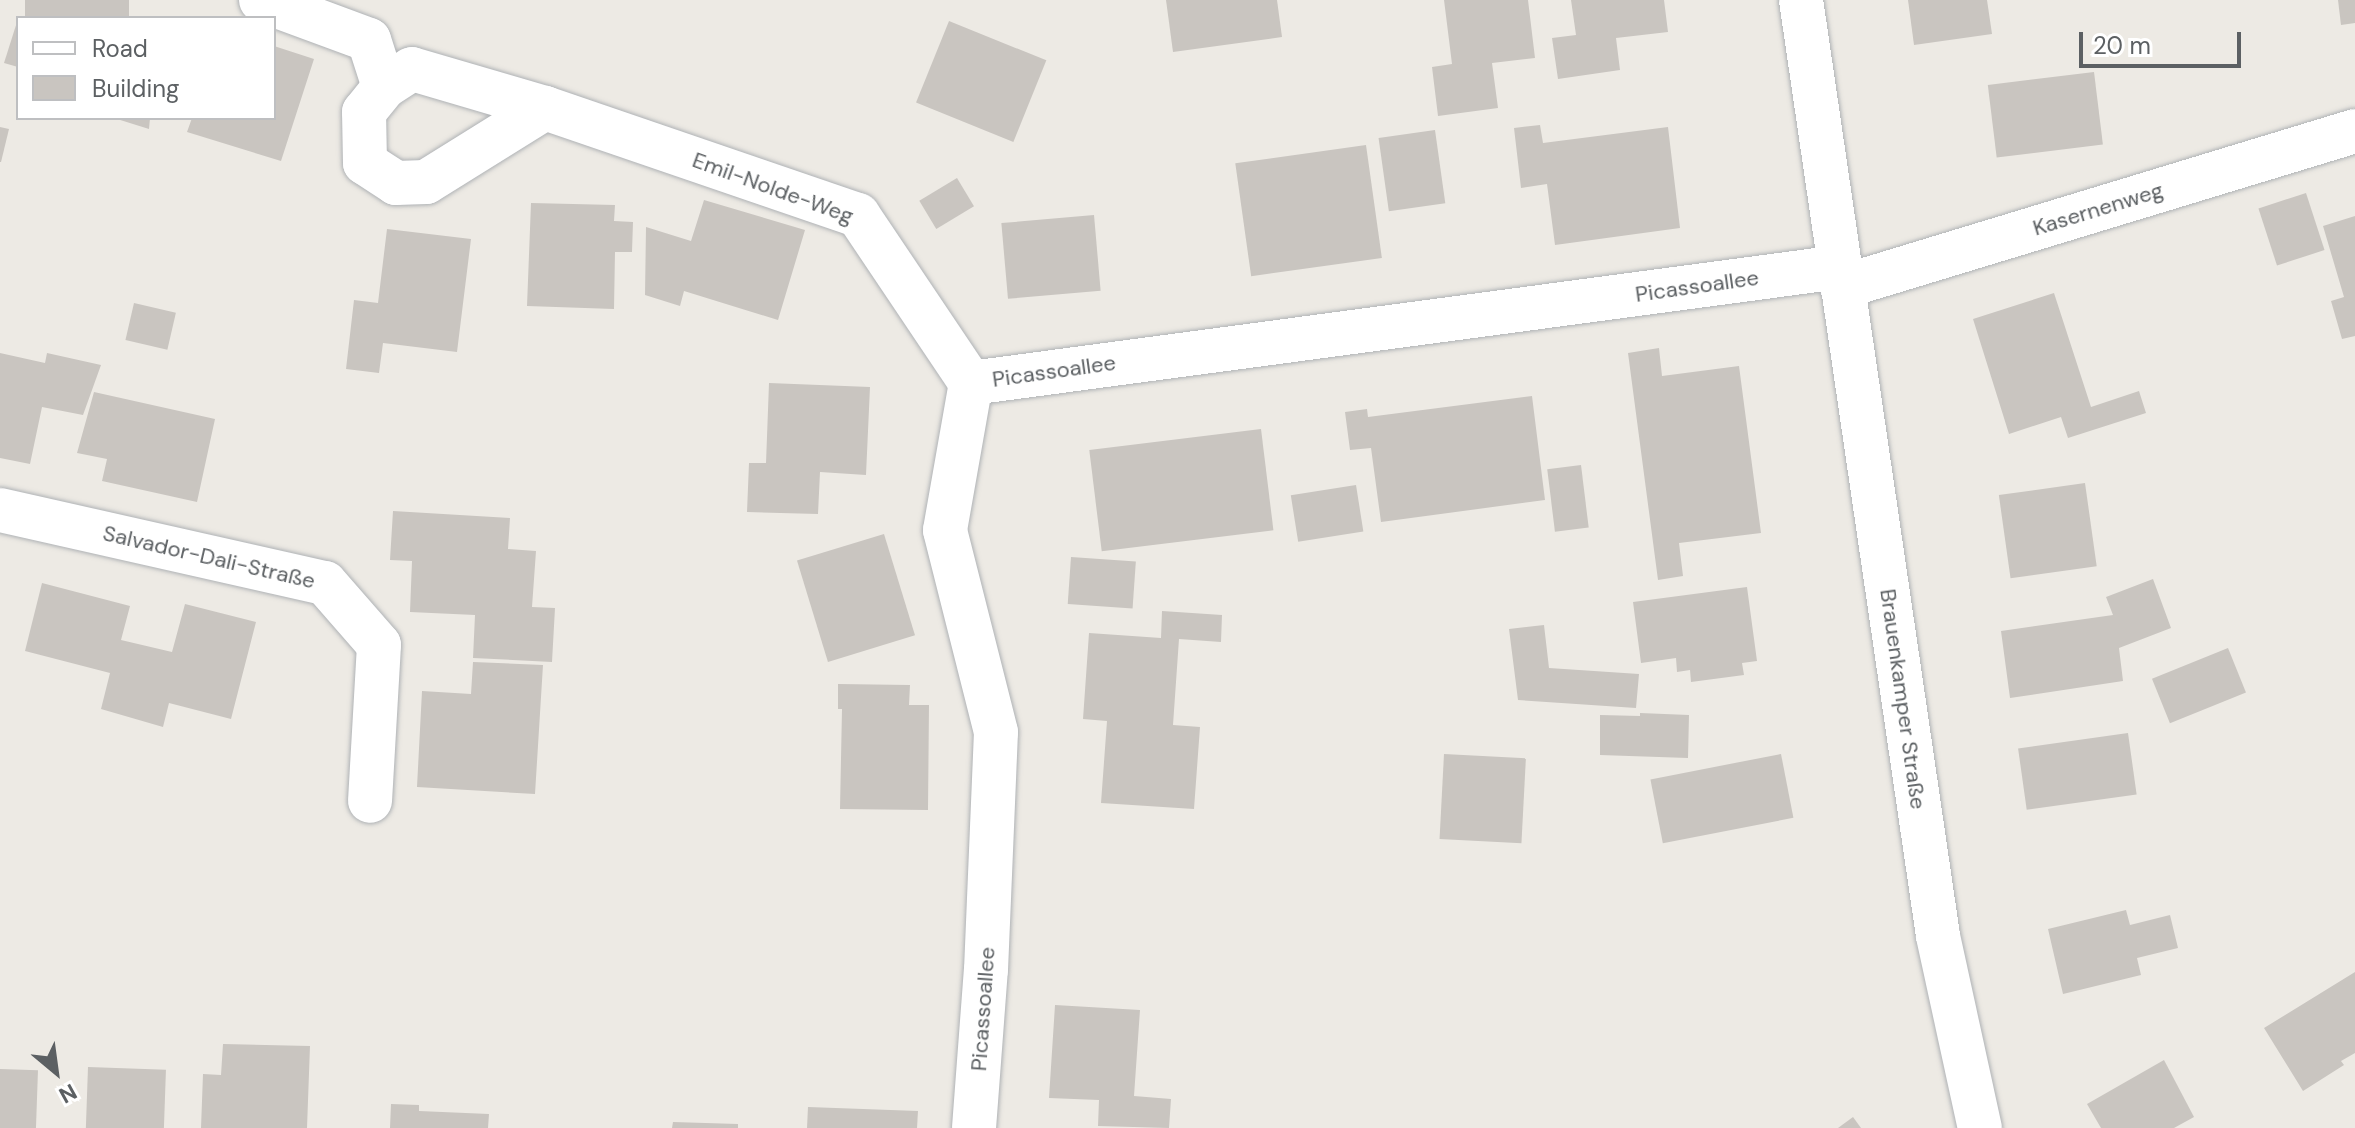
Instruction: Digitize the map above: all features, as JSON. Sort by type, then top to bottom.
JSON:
[{"type":"street","points":[[261,0],[369,40],[384,87],[364,112],[365,163],[396,183],[426,182],[545,108]]},
{"type":"street","name":"Brauenkamper Straße","points":[[1801,0],[1938,936],[1980,1128]]},
{"type":"street","name":"Emil-Nolde-Weg","points":[[384,87],[412,69],[545,108],[858,215],[971,383]]},
{"type":"street","name":"Kasernenweg","points":[[1840,277],[2355,131]]},
{"type":"street","name":"Picassoallee","points":[[974,1128],[986,970],[996,732],[945,530],[971,383],[1840,277]]},
{"type":"street","name":"Salvador-Dali-Straße","points":[[0,510],[325,583],[379,645],[370,801]]},
{"type":"building","points":[[25,0],[129,0],[129,16],[25,16]]},
{"type":"building","points":[[1166,0],[1277,0],[1282,37],[1173,52]]},
{"type":"building","points":[[1444,0],[1528,0],[1535,58],[1492,63],[1498,108],[1438,116],[1432,67],[1452,64]]},
{"type":"building","points":[[1571,0],[1664,0],[1668,32],[1616,38],[1620,70],[1558,79],[1552,38],[1576,35]]},
{"type":"building","points":[[1908,0],[1987,0],[1992,34],[1914,45]]},
{"type":"building","points":[[2338,0],[2355,0],[2355,23],[2341,25]]},
{"type":"building","points":[[949,21],[1046,60],[1013,142],[916,103]]},
{"type":"building","points":[[16,25],[16,66],[4,63]]},
{"type":"building","points":[[276,47],[314,59],[281,161],[187,132],[191,120],[276,120]]},
{"type":"building","points":[[2094,72],[2103,144],[1997,157],[1988,85]]},
{"type":"building","points":[[120,120],[150,120],[149,129]]},
{"type":"building","points":[[1540,125],[1543,143],[1668,127],[1680,228],[1555,245],[1547,184],[1521,188],[1514,128]]},
{"type":"building","points":[[0,127],[9,129],[1,162],[0,162]]},
{"type":"building","points":[[1435,130],[1445,203],[1389,211],[1379,138]]},
{"type":"building","points":[[1366,145],[1382,258],[1251,276],[1235,163]]},
{"type":"building","points":[[957,178],[974,206],[936,229],[919,201]]},
{"type":"building","points":[[2306,193],[2325,250],[2277,266],[2258,208]]},
{"type":"building","points":[[704,200],[805,230],[778,320],[684,291],[680,306],[645,295],[646,227],[691,241]]},
{"type":"building","points":[[531,203],[615,205],[614,221],[633,222],[632,252],[615,252],[614,309],[527,306]]},
{"type":"building","points":[[1094,215],[1101,291],[1008,299],[1001,223]]},
{"type":"building","points":[[2355,216],[2355,336],[2342,339],[2331,301],[2344,297],[2323,226]]},
{"type":"building","points":[[387,229],[471,239],[457,352],[383,343],[379,373],[346,369],[354,300],[378,303]]},
{"type":"building","points":[[2054,293],[2091,407],[2139,391],[2146,413],[2068,438],[2061,417],[2009,434],[1973,319]]},
{"type":"building","points":[[134,303],[176,313],[167,350],[125,340]]},
{"type":"building","points":[[1659,348],[1662,376],[1739,366],[1761,533],[1679,543],[1683,576],[1658,580],[1628,353]]},
{"type":"building","points":[[0,353],[45,363],[47,353],[101,365],[83,415],[42,407],[30,464],[0,458]]},
{"type":"building","points":[[769,383],[870,387],[866,475],[820,472],[818,514],[747,512],[749,463],[766,463]]},
{"type":"building","points":[[94,392],[215,419],[197,502],[102,481],[107,459],[77,453]]},
{"type":"building","points":[[1532,396],[1545,500],[1381,522],[1371,448],[1350,450],[1345,412],[1367,409],[1368,417]]},
{"type":"building","points":[[1261,429],[1273,530],[1102,551],[1089,450]]},
{"type":"building","points":[[1581,465],[1589,528],[1555,532],[1547,469]]},
{"type":"building","points":[[2085,483],[2097,566],[2011,578],[1999,495]]},
{"type":"building","points":[[1356,485],[1363,531],[1298,542],[1291,495]]},
{"type":"building","points":[[393,511],[510,518],[508,549],[536,551],[532,607],[555,608],[552,662],[473,658],[475,615],[410,612],[412,561],[390,560]]},
{"type":"building","points":[[884,534],[915,635],[828,662],[797,561]]},
{"type":"building","points":[[1071,557],[1136,562],[1133,608],[1068,604]]},
{"type":"building","points":[[2153,579],[2171,628],[2119,648],[2123,681],[2010,698],[2001,631],[2113,615],[2106,597]]},
{"type":"building","points":[[42,583],[130,606],[121,640],[172,652],[185,604],[256,622],[231,719],[169,703],[163,727],[101,709],[110,673],[25,651]]},
{"type":"building","points":[[1747,587],[1757,661],[1742,663],[1744,675],[1691,682],[1690,670],[1677,672],[1676,658],[1641,663],[1633,602]]},
{"type":"building","points":[[1162,611],[1222,615],[1221,642],[1179,639],[1173,725],[1200,727],[1194,809],[1101,803],[1107,721],[1083,719],[1089,633],[1161,638]]},
{"type":"building","points":[[1544,625],[1549,668],[1639,674],[1636,708],[1518,700],[1509,629]]},
{"type":"building","points":[[2228,648],[2246,693],[2170,723],[2152,679]]},
{"type":"building","points":[[473,662],[543,665],[535,794],[417,787],[422,691],[471,694]]},
{"type":"building","points":[[838,684],[910,685],[909,705],[929,705],[928,810],[840,809],[842,709],[838,709]]},
{"type":"building","points":[[1640,713],[1689,715],[1688,758],[1600,755],[1600,715],[1640,716]]},
{"type":"building","points":[[2128,733],[2137,794],[2027,810],[2018,748]]},
{"type":"building","points":[[1444,754],[1526,758],[1521,843],[1440,839]]},
{"type":"building","points":[[1781,754],[1793,818],[1663,843],[1650,779]]},
{"type":"building","points":[[2126,910],[2130,925],[2170,915],[2178,948],[2137,958],[2141,975],[2063,994],[2048,929]]},
{"type":"building","points":[[2355,972],[2355,1053],[2341,1061],[2344,1065],[2303,1091],[2264,1028]]},
{"type":"building","points":[[1055,1005],[1140,1010],[1134,1096],[1171,1099],[1169,1128],[1098,1126],[1099,1100],[1049,1098]]},
{"type":"building","points":[[223,1044],[310,1046],[307,1128],[201,1128],[203,1074],[221,1075]]},
{"type":"building","points":[[2164,1060],[2194,1117],[2174,1128],[2101,1128],[2087,1104]]},
{"type":"building","points":[[88,1067],[166,1070],[164,1128],[86,1128]]},
{"type":"building","points":[[0,1069],[38,1070],[36,1128],[0,1128]]},
{"type":"building","points":[[391,1104],[419,1105],[419,1111],[489,1114],[488,1128],[390,1128]]},
{"type":"building","points":[[808,1107],[918,1111],[917,1128],[807,1128]]},
{"type":"building","points":[[1853,1117],[1861,1128],[1838,1128]]},
{"type":"building","points":[[673,1122],[738,1124],[738,1128],[672,1128]]}]
